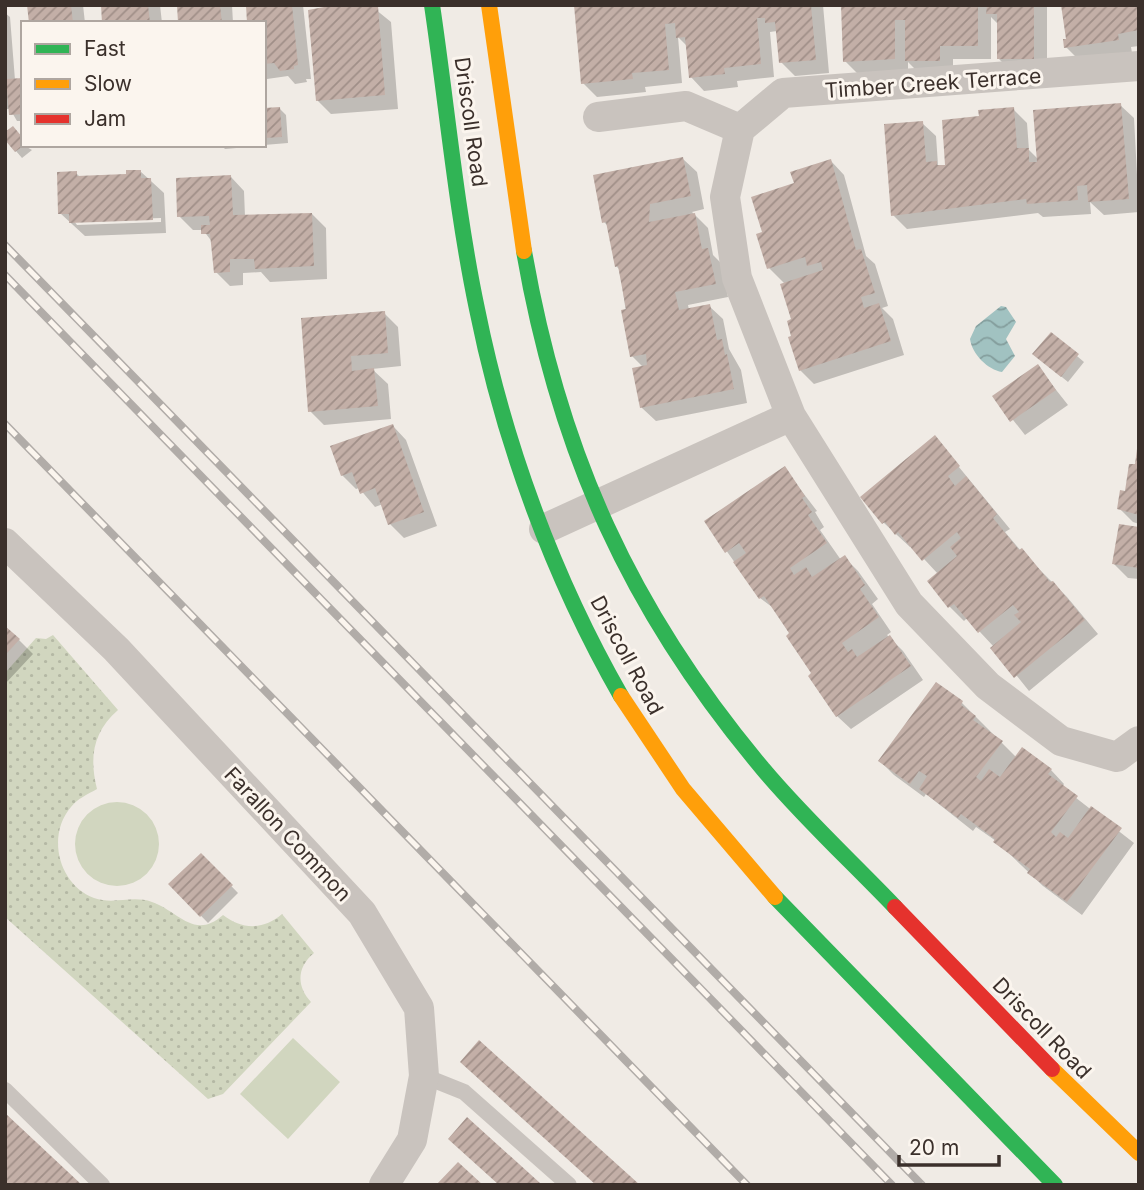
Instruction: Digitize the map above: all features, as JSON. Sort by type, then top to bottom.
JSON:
[{"type":"street","name":"Driscoll Road","points":[[432,5],[473,289],[486,350],[516,454],[544,529],[600,657],[630,712],[706,820],[755,877],[1055,1185]]},
{"type":"street","name":"Driscoll Road","points":[[489,5],[539,334],[575,454],[596,505],[657,620],[728,728],[813,824],[1104,1122],[1139,1153]]},
{"type":"street","name":"Timber Creek Terrace","points":[[740,129],[783,93],[1139,66]]},
{"type":"street","points":[[598,117],[686,106],[740,129],[725,197],[737,278],[792,416],[909,604],[988,686],[1061,741],[1117,757],[1139,741]]},
{"type":"street","points":[[544,529],[792,416]]},
{"type":"street","name":"Farallon Common","points":[[5,543],[116,649],[362,914],[419,1008],[424,1076],[412,1140],[384,1185]]},
{"type":"lane","points":[[424,1076],[464,1092],[569,1185]]},
{"type":"lane","points":[[5,1090],[102,1185]]},
{"type":"green space","points":[[53,635],[118,710],[103,727],[95,746],[93,766],[97,789],[73,804],[63,819],[59,832],[60,858],[72,882],[82,892],[94,898],[109,901],[145,900],[194,924],[213,922],[223,915],[238,923],[253,926],[268,923],[282,914],[314,953],[304,964],[300,977],[303,990],[311,1002],[223,1094],[208,1099],[5,917],[5,673],[36,638],[46,639]]},
{"type":"green space","points":[[117,802],[133,805],[152,821],[159,844],[156,860],[140,879],[117,886],[101,883],[82,867],[75,844],[78,828],[94,809]]},
{"type":"green space","points":[[293,1038],[340,1082],[288,1139],[240,1094]]},
{"type":"water","points":[[1001,306],[1006,307],[1016,322],[1006,339],[1015,356],[1002,372],[991,368],[982,360],[971,345],[970,339],[976,326]]},
{"type":"building","points":[[27,5],[71,5],[73,21],[29,21]]},
{"type":"building","points":[[101,5],[148,5],[150,21],[102,21]]},
{"type":"building","points":[[177,5],[220,5],[222,21],[178,21]]},
{"type":"building","points":[[246,5],[292,5],[298,65],[294,66],[294,69],[280,71],[274,63],[266,64],[266,21],[247,21]]},
{"type":"building","points":[[335,5],[378,6],[385,95],[316,101],[308,10]]},
{"type":"building","points":[[574,5],[811,5],[816,60],[779,63],[775,22],[765,23],[765,18],[757,18],[761,64],[724,68],[725,74],[689,78],[685,37],[676,38],[675,23],[665,24],[669,70],[632,73],[633,79],[581,84]]},
{"type":"building","points":[[841,5],[978,5],[978,46],[940,46],[940,61],[905,61],[905,20],[895,20],[895,59],[843,62]]},
{"type":"building","points":[[987,5],[1034,5],[1034,59],[997,59],[997,14],[986,14]]},
{"type":"building","points":[[1061,5],[1139,5],[1139,30],[1118,34],[1119,40],[1064,48],[1063,39],[1066,39]]},
{"type":"building","points":[[21,78],[21,114],[9,115],[6,79]]},
{"type":"building","points":[[1121,103],[1129,199],[1088,202],[1087,185],[1077,186],[1078,200],[1027,204],[1026,199],[891,216],[884,124],[923,121],[926,162],[937,161],[937,165],[945,165],[942,120],[979,116],[978,110],[1014,107],[1017,148],[1029,148],[1029,162],[1037,162],[1033,110]]},
{"type":"building","points":[[280,107],[282,137],[266,138],[266,108]]},
{"type":"building","points":[[13,126],[21,136],[22,147],[15,152],[5,140],[5,132]]},
{"type":"building","points":[[683,157],[691,196],[650,204],[649,222],[695,213],[702,249],[708,248],[716,284],[675,292],[679,310],[710,304],[717,340],[722,339],[734,389],[640,408],[632,368],[647,365],[646,354],[630,357],[621,310],[626,309],[618,266],[615,267],[606,222],[602,223],[593,175]]},
{"type":"building","points":[[831,159],[856,250],[861,249],[875,293],[861,297],[864,308],[879,303],[891,341],[799,371],[788,337],[791,336],[787,321],[791,319],[780,284],[823,270],[821,262],[807,266],[805,257],[767,269],[756,234],[762,232],[751,197],[794,183],[790,172]]},
{"type":"building","points":[[126,170],[141,170],[141,178],[151,178],[153,220],[69,223],[69,214],[58,214],[57,172],[77,171],[77,176],[126,174]]},
{"type":"building","points":[[231,175],[233,215],[312,213],[314,266],[255,269],[254,259],[230,259],[230,272],[214,273],[210,234],[201,234],[201,225],[210,225],[209,216],[177,217],[176,178]]},
{"type":"building","points":[[385,311],[388,353],[351,356],[352,371],[374,368],[378,406],[308,412],[301,318]]},
{"type":"building","points":[[1051,332],[1079,354],[1061,377],[1032,354]]},
{"type":"building","points":[[1038,364],[1056,390],[1010,422],[992,396]]},
{"type":"building","points":[[393,424],[424,512],[388,525],[375,488],[360,494],[352,472],[341,476],[330,446]]},
{"type":"building","points":[[935,435],[960,466],[948,476],[955,486],[966,476],[997,514],[993,518],[1019,550],[1022,548],[1085,620],[1014,678],[990,648],[1021,622],[1014,615],[1019,612],[1013,605],[978,633],[954,604],[948,608],[927,581],[957,556],[950,547],[961,538],[957,532],[922,561],[898,532],[895,535],[885,522],[882,524],[860,497]]},
{"type":"building","points":[[1137,449],[1139,515],[1117,509],[1120,490],[1125,491],[1129,464],[1135,464]]},
{"type":"building","points":[[785,466],[805,496],[802,498],[812,512],[808,515],[827,543],[790,568],[794,575],[806,567],[812,577],[845,555],[865,585],[860,589],[879,617],[842,643],[848,652],[852,649],[857,657],[890,635],[911,666],[836,717],[808,676],[811,673],[786,636],[789,633],[764,596],[759,599],[733,562],[746,553],[739,543],[725,553],[704,521]]},
{"type":"building","points":[[1119,524],[1139,527],[1139,568],[1112,564]]},
{"type":"building","points":[[5,626],[20,639],[5,655]]},
{"type":"building","points":[[936,682],[963,701],[961,705],[976,716],[973,720],[1003,741],[976,777],[981,781],[989,769],[1000,777],[1022,747],[1052,769],[1048,774],[1078,796],[1051,832],[1056,837],[1060,832],[1068,838],[1091,806],[1122,828],[1067,902],[1027,873],[1030,869],[993,842],[995,839],[961,814],[958,818],[919,789],[927,776],[919,771],[910,784],[878,761]]},
{"type":"building","points":[[201,853],[233,885],[200,917],[168,884]]},
{"type":"building","points":[[479,1040],[640,1185],[596,1185],[460,1062]]},
{"type":"building","points":[[5,1113],[82,1185],[5,1185]]},
{"type":"building","points":[[467,1117],[540,1183],[539,1185],[499,1185],[448,1139]]},
{"type":"building","points":[[458,1162],[483,1185],[436,1185]]},
{"type":"railway","points":[[5,245],[922,1185]]},
{"type":"railway","points":[[5,275],[892,1185]]},
{"type":"railway","points":[[5,424],[747,1185]]},
{"type":"traffic: fast","points":[[432,5],[457,195],[477,309],[501,409],[516,459],[553,557],[596,651],[621,696]]},
{"type":"traffic: fast","points":[[524,251],[539,325],[580,462],[607,527],[639,589],[675,650],[716,710],[763,769],[895,907]]},
{"type":"traffic: fast","points":[[775,897],[1055,1185]]},
{"type":"traffic: slow","points":[[489,5],[524,251]]},
{"type":"traffic: slow","points":[[621,696],[683,789],[775,897]]},
{"type":"traffic: slow","points":[[1052,1069],[1139,1153]]},
{"type":"traffic: jam","points":[[895,907],[1052,1069]]}]
